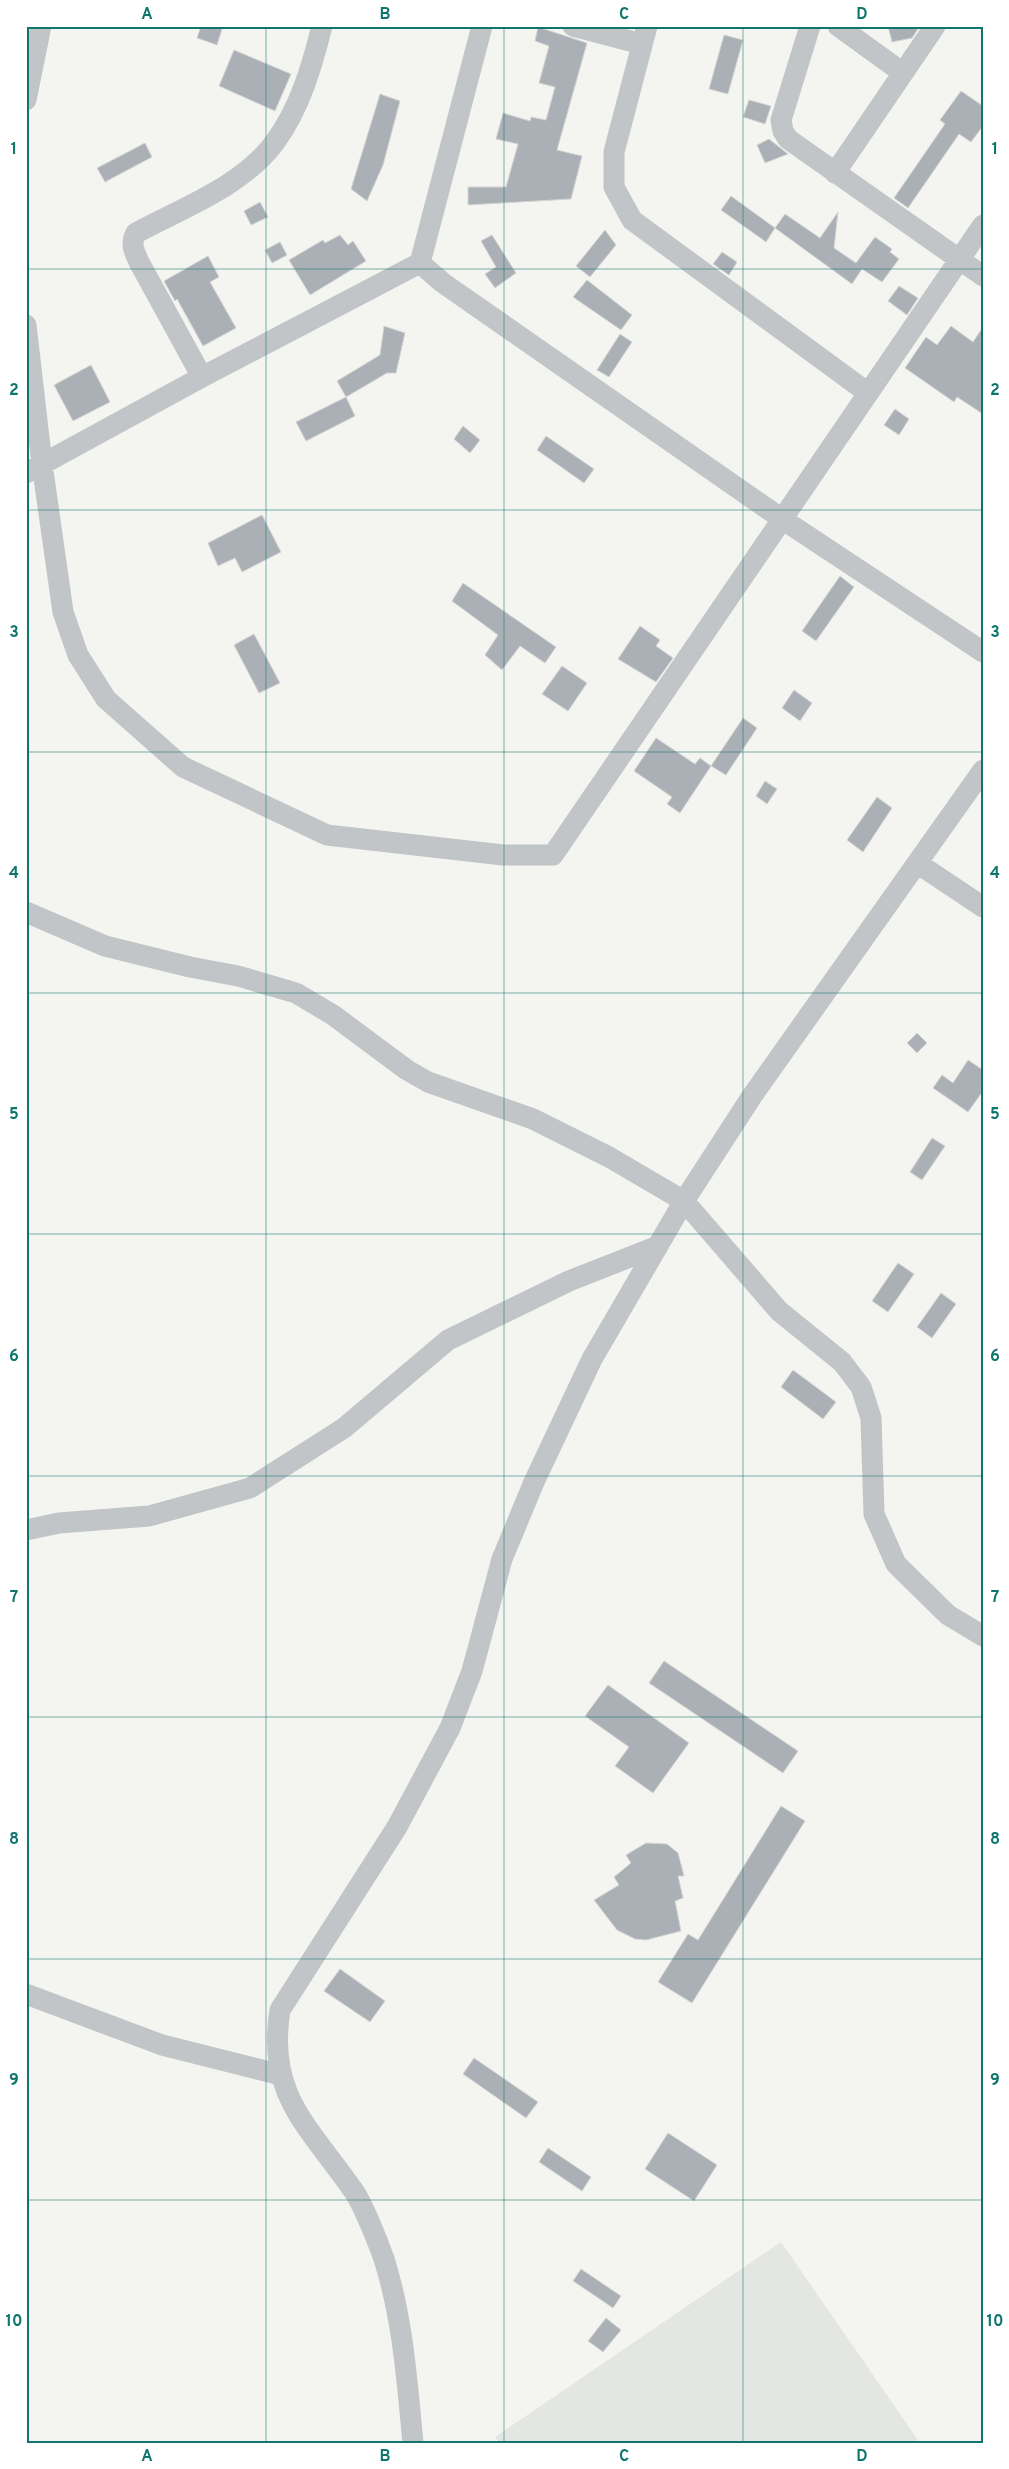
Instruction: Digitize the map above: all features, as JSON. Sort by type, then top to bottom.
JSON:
[{"type":"street","points":[[26,100],[41,26]]},
{"type":"street","points":[[202,377],[139,262],[132,240],[136,233],[227,184],[262,157],[275,142],[301,95],[322,26]]},
{"type":"street","points":[[34,468],[202,377],[420,263],[482,26]]},
{"type":"street","points":[[573,26],[644,35],[614,152],[614,187],[632,220],[868,393]]},
{"type":"street","points":[[810,26],[781,120],[782,131],[788,139],[835,173],[983,276]]},
{"type":"street","points":[[838,26],[903,72]]},
{"type":"street","points":[[835,173],[935,26]]},
{"type":"street","points":[[26,325],[34,468],[63,612],[78,655],[106,699],[183,767],[327,834],[502,855],[553,855],[983,225]]},
{"type":"street","points":[[420,263],[442,283],[782,519],[983,652]]},
{"type":"street","points":[[413,2443],[403,2337],[384,2258],[356,2194],[298,2116],[287,2095],[281,2075],[277,2029],[280,2010],[398,1827],[450,1728],[472,1671],[502,1559],[534,1482],[592,1359],[684,1201],[752,1096],[983,770]]},
{"type":"street","points":[[917,863],[983,907]]},
{"type":"street","points":[[26,912],[105,946],[190,967],[238,976],[296,994],[333,1015],[407,1070],[428,1082],[533,1120],[609,1157],[684,1201],[779,1311],[842,1362],[861,1387],[871,1418],[874,1514],[896,1564],[948,1615],[983,1636]]},
{"type":"street","points":[[26,1530],[59,1523],[149,1516],[250,1488],[344,1428],[448,1340],[569,1280],[658,1246]]},
{"type":"street","points":[[26,1994],[162,2045],[281,2075]]},
{"type":"shaded area","points":[[781,2242],[920,2443],[499,2443],[495,2437]]},
{"type":"building","points":[[201,26],[223,26],[217,45],[197,38]]},
{"type":"building","points":[[888,26],[920,26],[912,38],[892,42]]},
{"type":"building","points":[[538,27],[587,43],[557,150],[582,156],[571,199],[468,205],[468,187],[506,187],[518,144],[496,139],[503,113],[530,121],[531,117],[546,120],[555,87],[539,83],[549,46],[535,41]]},
{"type":"building","points":[[724,35],[743,40],[728,94],[709,89]]},
{"type":"building","points":[[234,50],[291,74],[275,111],[219,86]]},
{"type":"building","points":[[961,91],[983,106],[983,126],[971,142],[959,134],[908,208],[894,198],[945,124],[940,120]]},
{"type":"building","points":[[380,94],[400,101],[383,165],[367,201],[351,189]]},
{"type":"building","points":[[749,100],[771,106],[765,124],[743,117]]},
{"type":"building","points":[[769,139],[788,154],[765,163],[757,145]]},
{"type":"building","points":[[145,143],[152,157],[105,182],[97,168]]},
{"type":"building","points":[[731,196],[775,228],[766,242],[721,210]]},
{"type":"building","points":[[260,202],[268,217],[251,225],[244,211]]},
{"type":"building","points":[[838,212],[834,248],[856,263],[875,237],[892,249],[890,252],[899,259],[882,282],[862,269],[852,284],[775,228],[785,214],[820,238]]},
{"type":"building","points":[[605,230],[616,245],[590,277],[576,266]]},
{"type":"building","points":[[340,235],[348,245],[353,241],[366,261],[310,295],[289,260],[323,240],[325,243]]},
{"type":"building","points":[[492,235],[516,273],[495,288],[485,274],[496,267],[481,241]]},
{"type":"building","points":[[280,242],[287,255],[272,263],[265,250]]},
{"type":"building","points":[[722,252],[737,262],[729,275],[713,264]]},
{"type":"building","points":[[208,256],[219,277],[210,282],[236,328],[203,346],[177,299],[175,301],[164,281]]},
{"type":"building","points":[[587,280],[632,315],[621,330],[573,297]]},
{"type":"building","points":[[899,286],[918,298],[907,315],[888,301]]},
{"type":"building","points":[[384,326],[405,333],[396,373],[387,373],[346,397],[337,381],[380,355]]},
{"type":"building","points":[[951,326],[973,342],[983,327],[983,414],[957,397],[954,402],[905,368],[926,337],[937,345]]},
{"type":"building","points":[[620,334],[632,342],[609,377],[597,370]]},
{"type":"building","points":[[91,365],[110,402],[73,421],[54,385]]},
{"type":"building","points":[[346,397],[355,416],[306,441],[296,422]]},
{"type":"building","points":[[895,409],[909,419],[899,435],[884,425]]},
{"type":"building","points":[[463,426],[480,440],[470,453],[454,439]]},
{"type":"building","points":[[546,436],[594,469],[584,483],[537,450]]},
{"type":"building","points":[[262,515],[281,552],[242,572],[235,558],[218,566],[208,543]]},
{"type":"building","points":[[840,576],[854,587],[816,641],[802,631]]},
{"type":"building","points":[[463,583],[556,647],[545,663],[520,646],[502,670],[485,655],[498,635],[452,601]]},
{"type":"building","points":[[640,626],[660,640],[656,646],[673,658],[656,682],[618,659]]},
{"type":"building","points":[[254,634],[280,683],[259,693],[234,645]]},
{"type":"building","points":[[562,666],[587,683],[568,711],[542,694]]},
{"type":"building","points":[[794,690],[812,703],[800,721],[782,708]]},
{"type":"building","points":[[743,718],[757,728],[726,775],[711,766]]},
{"type":"building","points":[[656,738],[695,764],[700,758],[711,766],[680,813],[667,804],[672,797],[634,771]]},
{"type":"building","points":[[765,781],[777,789],[767,804],[756,796]]},
{"type":"building","points":[[877,797],[892,808],[863,852],[847,840]]},
{"type":"building","points":[[917,1033],[927,1043],[917,1053],[907,1043]]},
{"type":"building","points":[[968,1060],[983,1070],[983,1091],[968,1112],[933,1088],[942,1075],[953,1083]]},
{"type":"building","points":[[932,1138],[945,1146],[922,1180],[910,1172]]},
{"type":"building","points":[[898,1263],[914,1274],[888,1312],[872,1301]]},
{"type":"building","points":[[941,1293],[956,1304],[932,1338],[917,1327]]},
{"type":"building","points":[[793,1370],[836,1402],[823,1419],[781,1387]]},
{"type":"building","points":[[664,1661],[798,1751],[783,1773],[649,1683]]},
{"type":"building","points":[[608,1685],[689,1743],[653,1793],[615,1766],[629,1747],[585,1716]]},
{"type":"building","points":[[781,1806],[805,1821],[692,2003],[658,1982],[688,1934],[698,1940]]},
{"type":"building","points":[[646,1843],[667,1844],[678,1853],[684,1876],[678,1876],[683,1898],[675,1901],[681,1931],[646,1940],[635,1939],[617,1930],[594,1900],[619,1885],[614,1877],[631,1863],[626,1855]]},
{"type":"building","points":[[340,1969],[385,2001],[370,2022],[324,1991]]},
{"type":"building","points":[[474,2058],[538,2102],[526,2118],[463,2074]]},
{"type":"building","points":[[668,2133],[717,2165],[694,2201],[645,2169]]},
{"type":"building","points":[[548,2148],[591,2177],[582,2191],[539,2162]]},
{"type":"building","points":[[581,2269],[621,2296],[613,2308],[573,2281]]},
{"type":"building","points":[[606,2318],[621,2330],[603,2352],[588,2341]]}]
